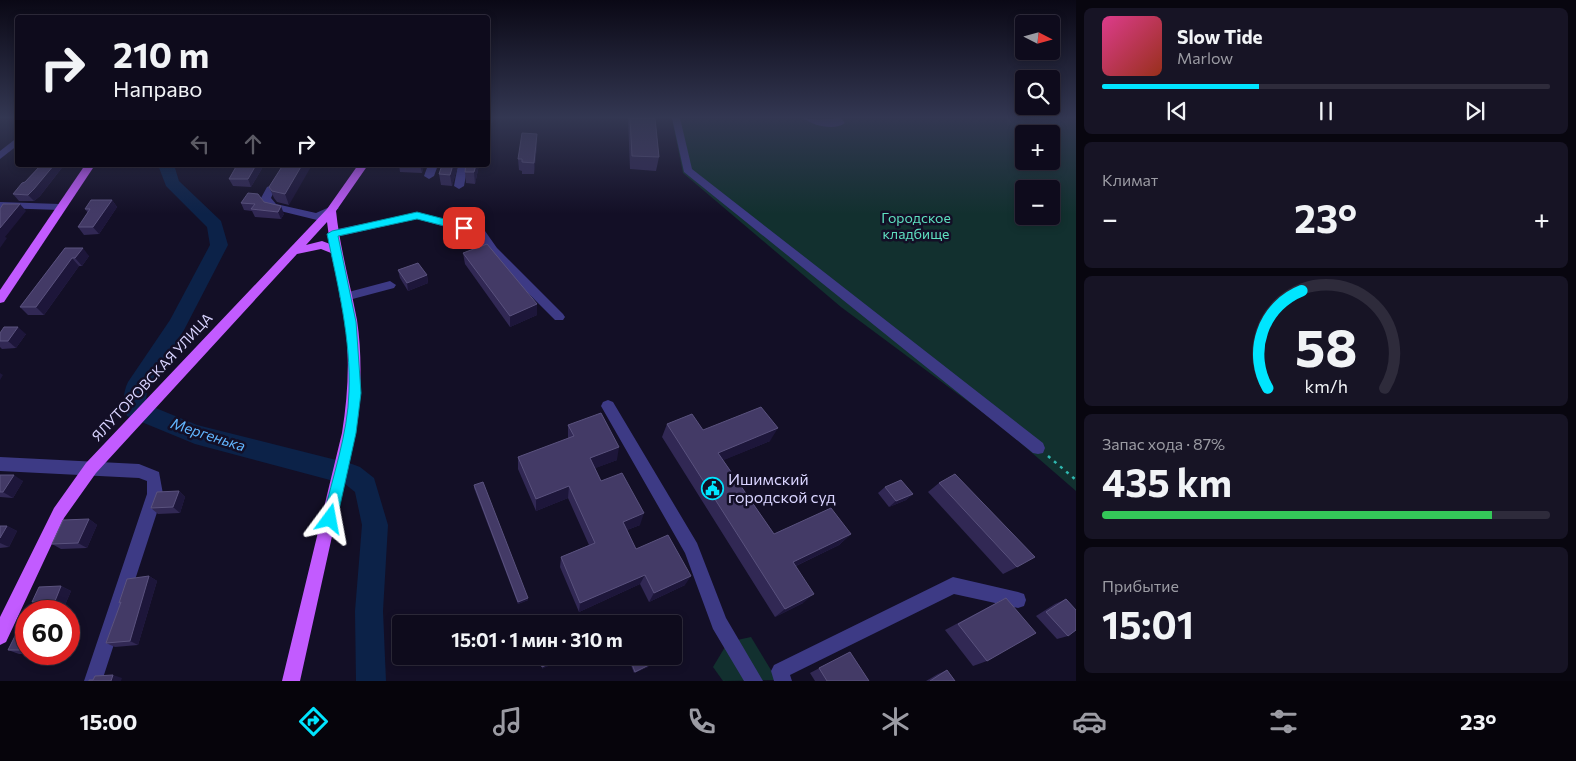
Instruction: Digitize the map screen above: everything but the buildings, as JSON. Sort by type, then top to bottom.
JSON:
[{"type":"main road","points":[[0,300],[60,207],[89,167]]},
{"type":"main road","name":"ЯЛУТОРОВСКАЯ УЛИЦА","points":[[0,636],[59,513],[91,468],[332,210],[362,167]]},
{"type":"main road","points":[[292,681],[349,433],[355,393],[351,322],[332,234],[332,210]]},
{"type":"main road","points":[[294,251],[322,245],[336,251]]},
{"type":"street","points":[[683,150],[687,170],[1038,448]]},
{"type":"street","points":[[429,176],[432,167]]},
{"type":"street","points":[[459,186],[463,167]]},
{"type":"street","points":[[270,189],[266,198],[272,206],[317,216],[332,210]]},
{"type":"street","points":[[0,205],[60,207]]},
{"type":"street","points":[[332,234],[417,216],[481,233],[493,251],[558,317]]},
{"type":"street","points":[[346,297],[390,285]]},
{"type":"street","points":[[608,406],[691,549],[719,623],[754,681]]},
{"type":"street","points":[[0,464],[138,471],[154,478],[155,494],[93,681]]},
{"type":"street","points":[[782,676],[953,584],[1018,600]]},
{"type":"path","points":[[1038,448],[1076,480]]},
{"type":"green space","name":"Городское кладбище","points":[[678,150],[1015,150],[1015,170],[1060,170],[1060,150],[1076,150],[1076,491],[1001,426],[841,307],[683,173]]},
{"type":"green space","points":[[751,637],[777,680],[723,681],[713,667],[728,642]]},
{"type":"waterway","name":"Мергенька","points":[[167,167],[172,183],[215,225],[219,245],[177,325],[136,388],[135,409],[195,434],[352,475],[366,486],[375,525],[369,611],[371,681]]},
{"type":"place","name":"Ишимский городской суд","points":[[712,488]]},
{"type":"route","points":[[330,519],[349,433],[355,393],[351,322],[332,234],[417,216],[448,222],[464,228]]}]
